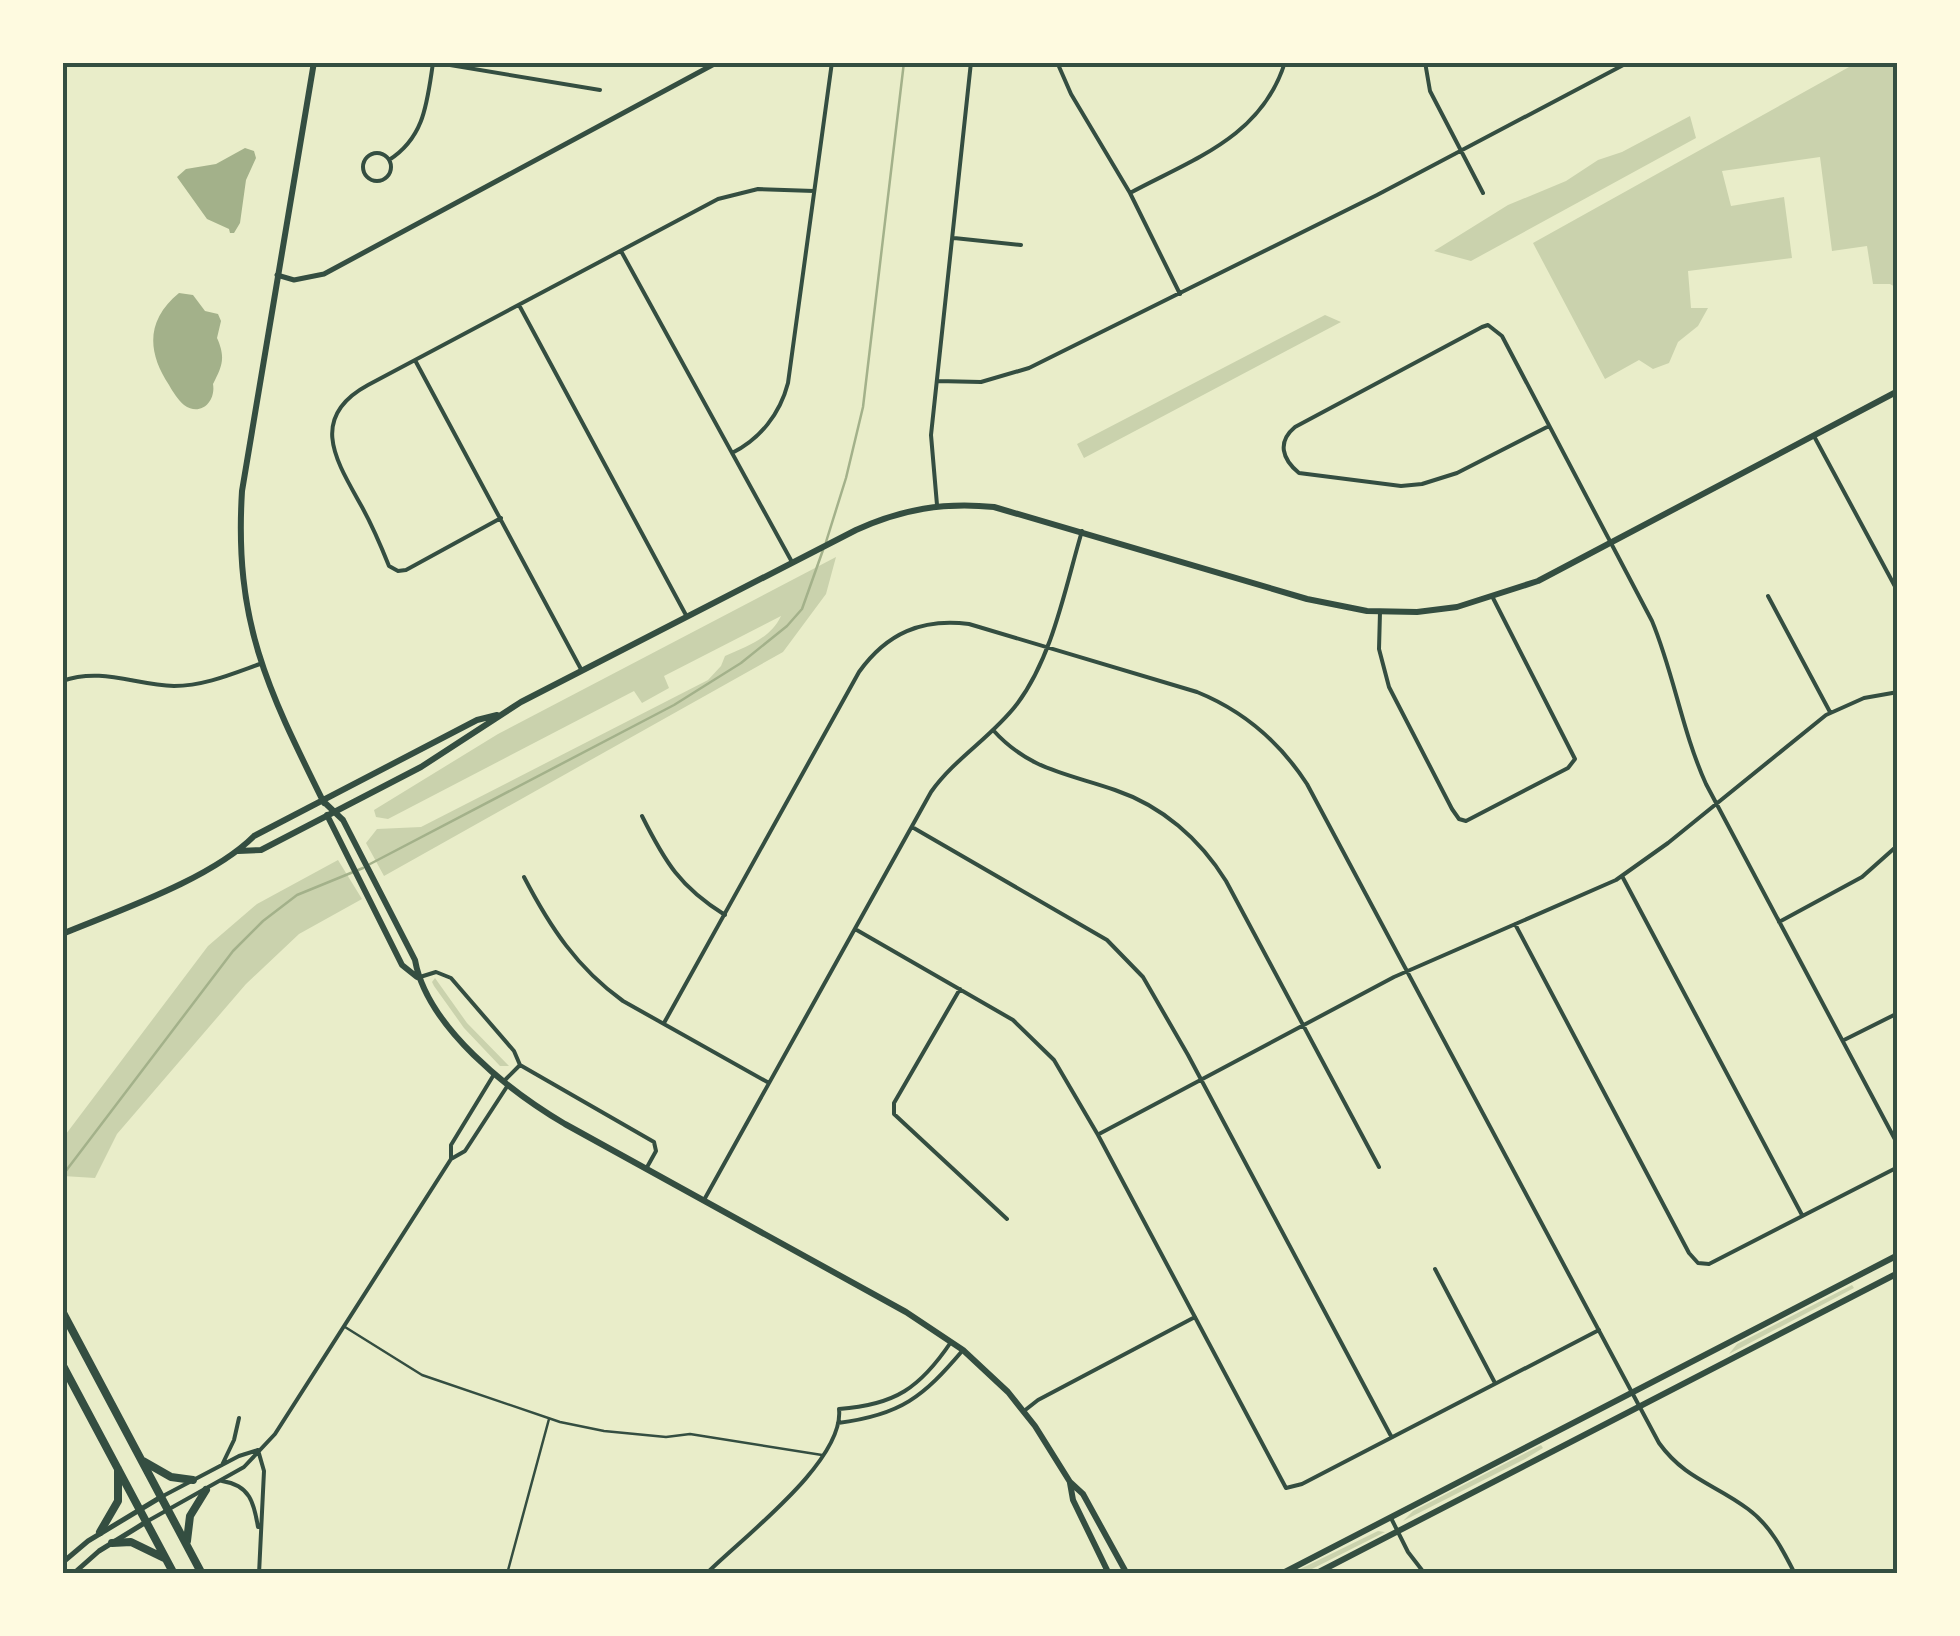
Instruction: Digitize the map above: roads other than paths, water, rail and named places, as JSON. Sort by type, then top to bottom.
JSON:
[{"type":"highway","points":[[62,1311],[202,1574]]},
{"type":"highway","points":[[62,1364],[174,1574]]},
{"type":"highway","points":[[142,1460],[172,1478],[193,1480]]},
{"type":"highway","points":[[100,1532],[118,1501],[118,1470]]},
{"type":"highway","points":[[187,1545],[190,1516],[206,1490]]},
{"type":"highway","points":[[112,1543],[142,1545],[167,1560]]},
{"type":"main road","points":[[314,62],[242,491],[242,588],[260,664],[286,730],[323,801],[358,850],[415,960],[418,978]]},
{"type":"main road","points":[[62,934],[163,891],[238,851],[254,836],[477,720],[498,715],[856,530],[894,515],[937,505],[994,507],[1307,599],[1380,612],[1444,609],[1492,598],[1538,581],[1898,391]]},
{"type":"main road","points":[[238,851],[261,850],[450,750],[498,715]]},
{"type":"main road","points":[[331,813],[346,857],[402,965],[418,978],[459,1037],[495,1074],[547,1114],[906,1312],[963,1350],[1001,1384],[1024,1412],[1070,1482],[1083,1494],[1128,1574]]},
{"type":"main road","points":[[1281,1574],[1898,1255]]},
{"type":"main road","points":[[1315,1574],[1898,1273]]},
{"type":"main road","points":[[1070,1482],[1073,1500],[1109,1574]]},
{"type":"street","points":[[277,275],[294,280],[324,274],[718,62]]},
{"type":"street","points":[[732,453],[762,432],[786,392],[832,62]]},
{"type":"street","points":[[937,505],[931,451],[971,62]]},
{"type":"street","points":[[1057,62],[1071,94],[1130,193],[1180,294]]},
{"type":"street","points":[[1130,193],[1246,128],[1268,103],[1285,62]]},
{"type":"street","points":[[1425,62],[1430,91],[1482,193]]},
{"type":"street","points":[[938,382],[982,382],[1014,375],[1630,62]]},
{"type":"street","points":[[390,160],[419,131],[432,63],[600,90]]},
{"type":"street","points":[[378,153],[390,160],[390,172],[384,179],[374,180],[366,174],[364,164],[369,156],[378,153]]},
{"type":"street","points":[[501,518],[406,570],[389,566],[382,543],[336,458],[332,436],[336,415],[346,400],[360,389],[732,194],[776,188],[814,191]]},
{"type":"street","points":[[954,238],[1022,244]]},
{"type":"street","points":[[621,250],[794,563]]},
{"type":"street","points":[[518,305],[687,617]]},
{"type":"street","points":[[1549,426],[1457,474],[1408,486],[1299,473],[1287,461],[1283,447],[1295,427],[1482,327],[1493,326],[1502,336],[1658,633],[1689,744],[1716,804],[1898,1144]]},
{"type":"street","points":[[415,360],[582,670]]},
{"type":"street","points":[[1814,435],[1898,592]]},
{"type":"street","points":[[704,1200],[938,781],[993,730],[1023,695],[1046,646],[1082,532]]},
{"type":"street","points":[[1768,596],[1830,712]]},
{"type":"street","points":[[1380,612],[1379,649],[1389,687],[1452,808],[1463,821],[1568,768],[1574,761],[1572,748],[1492,598]]},
{"type":"street","points":[[664,1024],[859,672],[887,641],[914,627],[944,622],[969,624],[1209,697],[1266,734],[1307,784],[1670,1458],[1694,1478],[1758,1517],[1795,1574]]},
{"type":"street","points":[[62,681],[105,674],[163,685],[187,685],[260,664]]},
{"type":"street","points":[[1098,1135],[1407,971],[1622,876],[1830,712],[1864,698],[1898,692]]},
{"type":"street","points":[[993,730],[1011,749],[1038,766],[1127,795],[1188,834],[1226,881],[1380,1168]]},
{"type":"street","points":[[642,816],[676,877],[700,900],[725,915]]},
{"type":"street","points":[[912,827],[1107,940],[1150,988],[1391,1436]]},
{"type":"street","points":[[1779,922],[1862,878],[1898,845]]},
{"type":"street","points":[[1622,876],[1802,1216]]},
{"type":"street","points":[[524,878],[553,930],[577,962],[624,1001],[769,1083]]},
{"type":"street","points":[[1515,924],[1688,1251],[1700,1264],[1709,1264],[1898,1167]]},
{"type":"street","points":[[855,929],[1013,1020],[1045,1049],[1098,1135],[1286,1488],[1302,1484],[1599,1330]]},
{"type":"street","points":[[418,978],[436,972],[451,978],[490,1028],[514,1050],[520,1065],[654,1142],[656,1151],[646,1169]]},
{"type":"street","points":[[960,989],[894,1104],[894,1112],[900,1122],[1007,1219]]},
{"type":"street","points":[[1842,1041],[1898,1013]]},
{"type":"street","points":[[72,1574],[112,1543],[252,1460],[281,1426],[451,1159],[465,1151],[520,1065]]},
{"type":"street","points":[[451,1159],[451,1144],[495,1074]]},
{"type":"street","points":[[1434,1269],[1495,1383]]},
{"type":"street","points":[[1024,1412],[1038,1400],[1194,1317]]},
{"type":"street","points":[[706,1574],[796,1490],[823,1455],[838,1422],[838,1409],[866,1407],[902,1394],[926,1375],[952,1342]]},
{"type":"street","points":[[838,1422],[868,1419],[898,1409],[931,1386],[963,1350]]},
{"type":"street","points":[[222,1465],[234,1440],[238,1418]]},
{"type":"street","points":[[62,1563],[100,1532],[193,1480],[258,1450]]},
{"type":"street","points":[[258,1450],[264,1472],[259,1574]]},
{"type":"street","points":[[222,1481],[236,1484],[249,1494],[259,1534]]},
{"type":"street","points":[[1390,1518],[1425,1574]]},
{"type":"lane","points":[[344,1327],[422,1374],[549,1417],[604,1430],[666,1436],[690,1434],[823,1455]]},
{"type":"lane","points":[[507,1574],[549,1417]]},
{"type":"waterway","points":[[826,542],[863,407],[904,62]]},
{"type":"waterway","points":[[370,864],[674,705],[741,663],[802,609],[823,550]]},
{"type":"waterway","points":[[62,1176],[233,951],[297,895],[363,868]]}]
